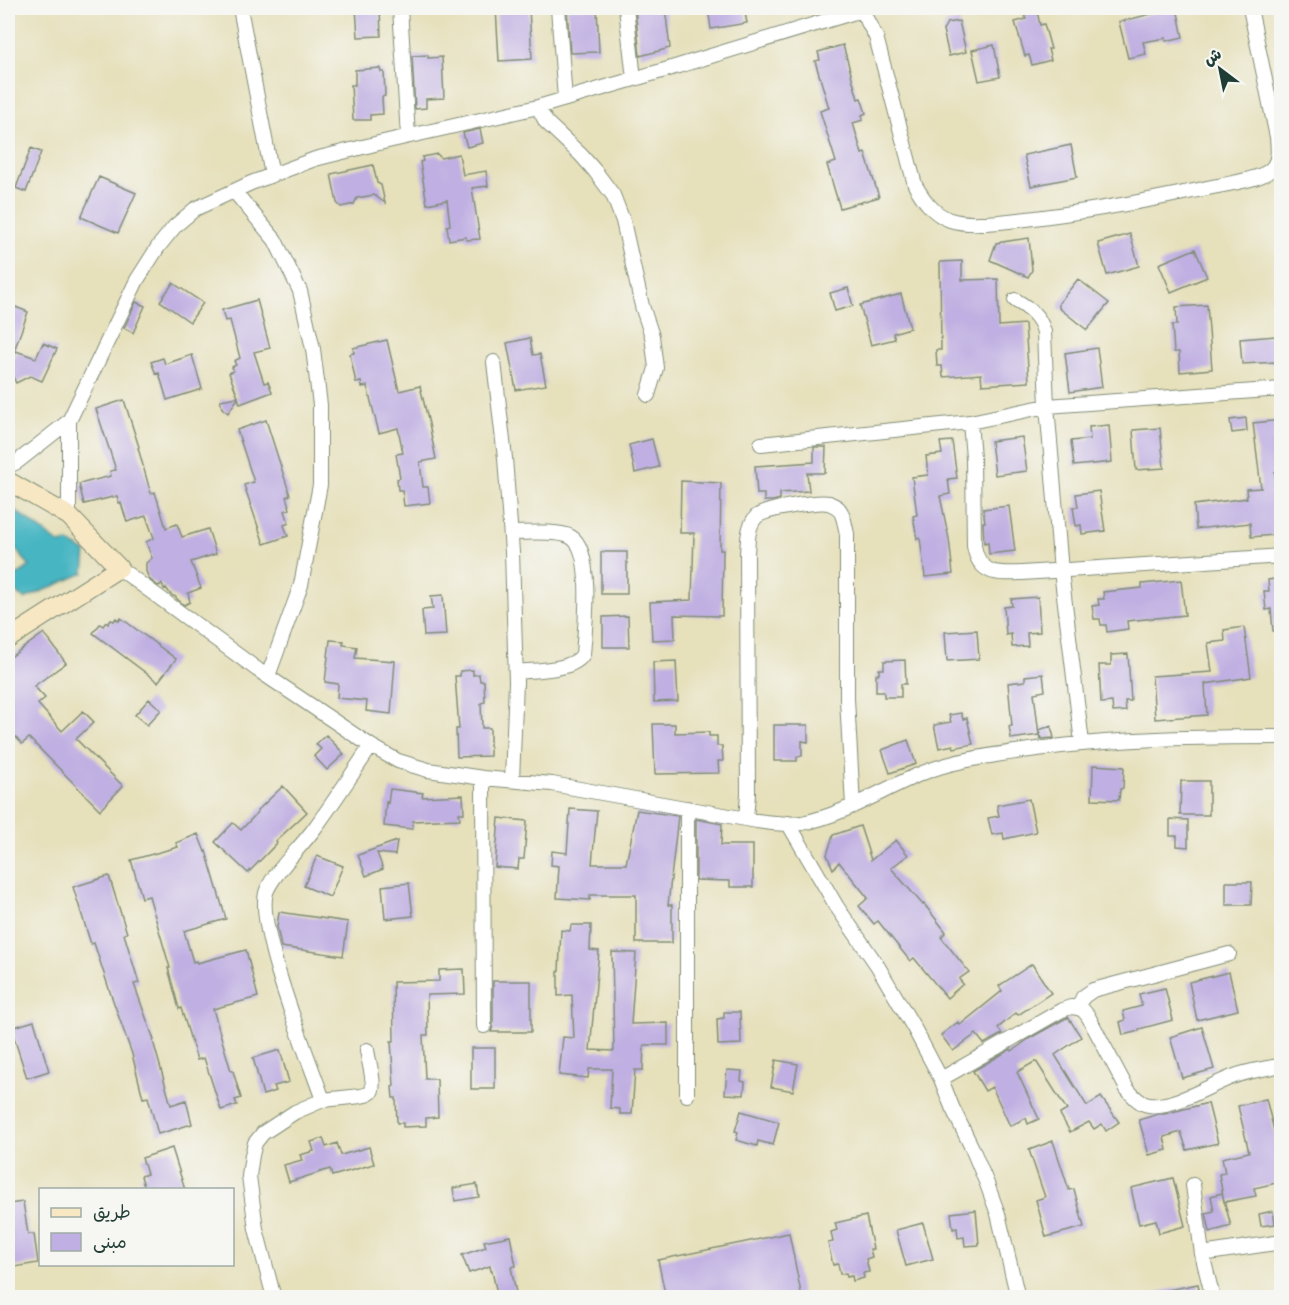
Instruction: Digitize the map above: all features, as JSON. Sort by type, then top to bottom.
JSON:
[{"type":"street","points":[[240,8],[272,175]]},
{"type":"street","points":[[400,8],[408,136]]},
{"type":"street","points":[[558,8],[565,99]]},
{"type":"street","points":[[626,8],[634,79]]},
{"type":"street","points":[[69,516],[69,422],[137,280],[158,247],[175,226],[195,209],[234,191],[315,159],[538,107],[865,8],[876,37],[915,185],[927,204],[938,214],[950,220],[992,222],[1063,215],[1148,200],[1245,180],[1269,172],[1274,167],[1277,159],[1277,137],[1251,8]]},
{"type":"street","points":[[538,107],[546,122],[581,155],[613,195],[652,336],[656,369],[648,395]]},
{"type":"street","points":[[234,191],[275,240],[300,291],[320,405],[320,485],[301,585],[268,676]]},
{"type":"street","points":[[1015,300],[1037,316],[1043,328],[1061,571],[1082,743]]},
{"type":"street","points":[[494,362],[511,533],[516,672],[512,780]]},
{"type":"street","points":[[760,444],[970,422],[1047,406],[1281,389]]},
{"type":"street","points":[[8,466],[17,462],[69,422]]},
{"type":"street","points":[[970,422],[974,458],[974,546],[980,564],[986,569],[1003,573],[1061,571],[1281,556]]},
{"type":"street","points":[[8,481],[69,516],[119,568],[268,676],[371,746],[398,761],[428,770],[552,784],[775,824],[788,824],[827,816],[854,806],[904,781],[948,764],[1000,754],[1082,743],[1196,737],[1281,737]]},
{"type":"street","points":[[746,819],[748,794],[748,533],[754,518],[776,508],[829,503],[837,506],[844,522],[847,534],[847,699],[854,806]]},
{"type":"street","points":[[511,533],[554,533],[570,537],[577,543],[585,565],[587,615],[581,659],[564,667],[516,672]]},
{"type":"street","points":[[8,639],[119,568]]},
{"type":"street","points":[[324,1100],[275,961],[265,919],[266,892],[275,877],[315,827],[371,746]]},
{"type":"street","points":[[483,778],[484,1026]]},
{"type":"street","points":[[687,808],[687,1095]]},
{"type":"street","points":[[788,824],[837,907],[914,1028],[940,1079],[998,1214],[1018,1298]]},
{"type":"street","points":[[1078,1008],[1083,997],[1093,990],[1229,954]]},
{"type":"street","points":[[940,1079],[1051,1015],[1071,1007],[1083,1010],[1088,1016],[1127,1089],[1135,1098],[1149,1105],[1167,1104],[1234,1076],[1281,1065]]},
{"type":"street","points":[[274,1298],[256,1229],[249,1176],[255,1143],[262,1133],[295,1112],[324,1100],[361,1096],[370,1092],[372,1075],[367,1050]]},
{"type":"street","points":[[1193,1185],[1202,1254],[1213,1298]]},
{"type":"street","points":[[1202,1254],[1281,1242]]},
{"type":"water","points":[[8,505],[60,544],[68,542],[86,552],[84,573],[24,599],[16,592],[8,598],[8,582],[30,566],[10,543],[8,544]]},
{"type":"building","points":[[356,8],[380,8],[381,36],[358,37]]},
{"type":"building","points":[[496,8],[529,8],[532,59],[499,61]]},
{"type":"building","points":[[567,8],[597,8],[599,52],[570,53]]},
{"type":"building","points":[[635,8],[665,8],[670,48],[640,56]]},
{"type":"building","points":[[708,8],[744,8],[747,23],[711,29]]},
{"type":"building","points":[[1166,8],[1177,8],[1183,37],[1166,41],[1166,38],[1143,42],[1146,54],[1128,58],[1119,22]]},
{"type":"building","points":[[1037,11],[1040,25],[1044,24],[1051,49],[1048,49],[1051,60],[1032,65],[1029,55],[1025,56],[1015,22],[1026,19],[1024,15]]},
{"type":"building","points":[[959,21],[966,52],[949,56],[943,30],[947,23]]},
{"type":"building","points":[[843,45],[858,99],[861,98],[866,113],[862,115],[863,120],[853,123],[879,197],[840,208],[827,165],[836,162],[820,111],[829,108],[815,61],[820,60],[818,52]]},
{"type":"building","points":[[994,45],[1000,77],[979,81],[972,50]]},
{"type":"building","points":[[428,55],[428,58],[442,57],[444,98],[426,99],[426,108],[415,109],[412,56]]},
{"type":"building","points":[[380,68],[381,72],[384,72],[383,114],[370,115],[370,120],[353,120],[351,85],[355,85],[355,70]]},
{"type":"building","points":[[480,129],[483,143],[467,147],[463,133]]},
{"type":"building","points":[[1071,145],[1077,177],[1031,186],[1024,155]]},
{"type":"building","points":[[31,148],[41,152],[26,192],[16,188]]},
{"type":"building","points":[[437,154],[441,158],[459,154],[463,175],[486,171],[488,186],[472,188],[480,239],[466,240],[466,237],[449,240],[447,200],[427,204],[420,162],[423,161],[422,157]]},
{"type":"building","points":[[373,165],[385,203],[374,195],[357,198],[354,204],[341,207],[337,203],[331,174]]},
{"type":"building","points":[[99,177],[136,193],[118,233],[81,217]]},
{"type":"building","points":[[1130,234],[1139,266],[1107,275],[1098,243]]},
{"type":"building","points":[[1029,238],[1032,270],[1028,277],[990,260],[996,243]]},
{"type":"building","points":[[1195,249],[1207,277],[1171,292],[1159,264]]},
{"type":"building","points":[[962,261],[962,280],[998,279],[999,326],[1025,324],[1029,382],[982,385],[981,374],[943,377],[942,366],[937,366],[936,350],[941,350],[940,262]]},
{"type":"building","points":[[1078,279],[1109,303],[1087,330],[1059,308],[1059,303]]},
{"type":"building","points":[[173,283],[203,303],[190,322],[160,301]]},
{"type":"building","points":[[848,288],[853,306],[835,311],[830,293]]},
{"type":"building","points":[[901,294],[910,328],[893,333],[895,339],[871,345],[860,305]]},
{"type":"building","points":[[257,300],[270,348],[254,352],[264,383],[268,382],[272,392],[240,404],[238,398],[228,413],[222,408],[220,400],[238,397],[229,373],[236,365],[234,361],[240,358],[230,320],[225,321],[222,310]]},
{"type":"building","points":[[136,302],[145,306],[133,333],[124,328]]},
{"type":"building","points":[[8,304],[28,312],[9,365],[8,365]]},
{"type":"building","points":[[1207,305],[1212,369],[1180,372],[1179,352],[1174,352],[1172,325],[1177,325],[1176,307]]},
{"type":"building","points":[[1276,336],[1278,362],[1242,364],[1240,339]]},
{"type":"building","points":[[530,338],[533,355],[540,354],[546,385],[516,390],[507,343]]},
{"type":"building","points":[[387,340],[399,391],[420,386],[436,459],[420,462],[423,487],[428,487],[430,503],[404,506],[402,490],[398,490],[397,479],[400,478],[396,454],[403,453],[398,428],[379,433],[367,386],[362,387],[361,382],[356,383],[350,354],[354,353],[353,348]]},
{"type":"building","points":[[43,343],[57,349],[42,381],[30,376],[16,383],[9,369],[16,351],[36,358]]},
{"type":"building","points":[[1097,348],[1102,387],[1070,392],[1065,353]]},
{"type":"building","points":[[192,355],[202,389],[167,400],[159,373],[156,374],[151,362],[163,358],[165,364]]},
{"type":"building","points":[[124,400],[151,494],[155,492],[166,528],[177,524],[182,537],[208,529],[216,554],[191,562],[201,588],[188,593],[190,602],[184,605],[166,588],[164,589],[162,584],[158,586],[149,579],[146,563],[152,558],[146,542],[154,538],[146,516],[127,522],[117,496],[84,504],[79,484],[111,476],[110,471],[116,470],[96,409]]},
{"type":"building","points":[[1246,418],[1247,431],[1232,433],[1230,420]]},
{"type":"building","points":[[266,420],[290,495],[286,497],[290,509],[285,511],[289,523],[284,525],[288,536],[264,544],[244,485],[254,482],[237,430]]},
{"type":"building","points":[[1281,420],[1281,471],[1275,472],[1281,527],[1274,528],[1274,535],[1251,537],[1250,523],[1196,529],[1194,505],[1247,498],[1246,489],[1261,488],[1253,423]]},
{"type":"building","points":[[1109,425],[1112,462],[1074,466],[1071,441],[1090,439],[1089,427]]},
{"type":"building","points":[[1160,428],[1164,468],[1136,470],[1133,430]]},
{"type":"building","points":[[1022,437],[1027,471],[995,475],[991,441]]},
{"type":"building","points":[[652,439],[659,467],[635,473],[629,445]]},
{"type":"building","points":[[952,441],[957,478],[948,479],[950,494],[940,496],[949,539],[953,574],[925,577],[920,538],[917,539],[913,516],[917,515],[912,477],[928,475],[926,456],[942,454],[940,442]]},
{"type":"building","points":[[814,447],[826,447],[825,473],[807,473],[809,491],[780,493],[780,499],[773,501],[764,501],[764,494],[757,494],[755,466],[814,462]]},
{"type":"building","points":[[681,481],[721,483],[722,616],[674,615],[675,639],[652,640],[650,602],[692,600],[694,533],[680,533]]},
{"type":"building","points":[[1099,491],[1105,531],[1082,534],[1081,525],[1076,526],[1073,507],[1078,507],[1076,494]]},
{"type":"building","points":[[1009,506],[1015,551],[989,554],[988,542],[984,543],[983,509]]},
{"type":"building","points":[[601,552],[627,552],[627,594],[601,594]]},
{"type":"building","points":[[1281,578],[1281,631],[1273,631],[1271,609],[1266,610],[1264,591],[1269,591],[1268,580]]},
{"type":"building","points":[[1181,580],[1185,615],[1127,621],[1128,629],[1107,632],[1106,625],[1101,625],[1100,619],[1094,619],[1092,606],[1099,605],[1098,599],[1104,599],[1103,592],[1142,588],[1142,584]]},
{"type":"building","points":[[443,595],[446,635],[424,636],[422,610],[433,609],[431,596]]},
{"type":"building","points":[[1038,597],[1040,632],[1027,633],[1028,646],[1012,647],[1011,634],[1006,635],[1004,607],[1012,606],[1011,599]]},
{"type":"building","points":[[628,616],[629,647],[603,647],[603,617]]},
{"type":"building","points":[[116,618],[119,621],[121,618],[176,659],[158,682],[93,633],[100,624],[103,626],[106,622],[108,624]]},
{"type":"building","points":[[1244,627],[1251,677],[1205,684],[1207,715],[1155,719],[1152,676],[1212,672],[1208,643],[1225,641],[1224,630]]},
{"type":"building","points":[[977,630],[979,659],[947,661],[945,632]]},
{"type":"building","points":[[44,633],[66,663],[34,686],[45,698],[38,704],[62,731],[83,711],[94,722],[76,739],[123,786],[100,810],[29,738],[22,744],[8,728],[8,659]]},
{"type":"building","points":[[330,640],[344,641],[343,645],[357,647],[355,658],[395,661],[391,714],[366,711],[367,701],[337,698],[338,684],[325,682]]},
{"type":"building","points":[[1128,654],[1131,701],[1125,701],[1126,711],[1113,712],[1112,702],[1101,703],[1099,665],[1111,665],[1111,655]]},
{"type":"building","points":[[905,660],[906,684],[901,684],[901,697],[884,697],[884,692],[876,692],[876,674],[879,674],[879,669],[884,669],[884,661]]},
{"type":"building","points":[[676,661],[678,701],[654,702],[653,662]]},
{"type":"building","points":[[473,670],[473,675],[479,674],[480,681],[484,681],[485,702],[481,703],[482,728],[490,728],[490,756],[457,757],[456,729],[459,729],[455,676],[460,676],[460,671]]},
{"type":"building","points":[[1043,674],[1045,691],[1034,693],[1039,735],[1011,739],[1008,683],[1025,681],[1025,676]]},
{"type":"building","points":[[149,699],[161,710],[147,725],[135,715]]},
{"type":"building","points":[[961,713],[963,719],[967,718],[973,744],[939,748],[934,725],[951,722],[949,715]]},
{"type":"building","points":[[653,724],[675,724],[675,733],[709,732],[709,736],[717,736],[717,746],[722,746],[723,761],[718,761],[719,773],[655,774]]},
{"type":"building","points":[[774,725],[808,725],[808,742],[802,741],[802,756],[797,757],[797,761],[774,761]]},
{"type":"building","points":[[1051,726],[1054,738],[1041,739],[1039,730]]},
{"type":"building","points":[[326,735],[344,754],[327,770],[314,756],[321,749],[316,744]]},
{"type":"building","points":[[908,740],[916,764],[890,773],[882,750]]},
{"type":"building","points":[[1093,765],[1124,767],[1123,788],[1120,789],[1119,800],[1092,799]]},
{"type":"building","points":[[1181,781],[1209,781],[1209,815],[1180,815]]},
{"type":"building","points":[[283,786],[307,812],[276,841],[277,843],[248,873],[215,842],[233,823],[241,830]]},
{"type":"building","points":[[390,789],[423,793],[422,797],[463,795],[464,813],[459,813],[460,819],[413,821],[412,829],[384,826],[386,802],[388,803]]},
{"type":"building","points":[[1029,799],[1036,832],[1004,839],[1003,833],[992,835],[988,818],[999,816],[997,805]]},
{"type":"building","points":[[570,809],[597,811],[592,864],[626,864],[637,810],[678,816],[668,905],[672,905],[672,943],[636,943],[636,895],[590,895],[590,900],[557,898],[559,866],[551,865],[552,851],[567,853]]},
{"type":"building","points":[[499,818],[527,821],[524,859],[519,859],[518,869],[495,867]]},
{"type":"building","points":[[696,819],[722,824],[721,845],[753,845],[753,887],[730,887],[730,881],[696,880]]},
{"type":"building","points":[[1170,819],[1188,820],[1188,847],[1177,846],[1177,836],[1170,836]]},
{"type":"building","points":[[860,826],[871,860],[896,840],[908,855],[891,868],[946,932],[941,937],[969,972],[959,979],[963,984],[947,998],[914,958],[910,961],[878,921],[874,924],[859,906],[868,898],[839,862],[833,869],[827,855],[833,835]]},
{"type":"building","points":[[198,834],[206,851],[226,919],[184,931],[193,962],[197,963],[246,950],[258,997],[213,1009],[241,1098],[235,1100],[237,1105],[221,1110],[204,1058],[197,1060],[181,1008],[179,1009],[168,968],[170,968],[149,896],[142,898],[131,860],[178,847],[176,843]]},
{"type":"building","points":[[397,841],[395,855],[377,853],[383,869],[366,876],[358,855]]},
{"type":"building","points":[[317,856],[343,866],[330,897],[304,886]]},
{"type":"building","points":[[109,876],[127,933],[124,934],[139,983],[134,984],[154,1040],[171,1105],[186,1100],[192,1124],[158,1134],[148,1097],[143,1098],[132,1054],[94,943],[91,944],[73,887]]},
{"type":"building","points":[[1226,882],[1252,882],[1251,905],[1226,905]]},
{"type":"building","points":[[409,883],[413,916],[385,919],[382,886]]},
{"type":"building","points":[[279,912],[348,922],[343,956],[281,947],[277,927]]},
{"type":"building","points":[[571,925],[591,925],[590,950],[599,951],[590,1050],[614,1051],[612,952],[636,953],[631,1024],[668,1023],[668,1045],[644,1045],[643,1070],[635,1070],[632,1114],[620,1114],[620,1109],[610,1108],[612,1069],[589,1069],[588,1078],[559,1075],[563,1037],[574,1038],[572,995],[558,996],[561,930],[570,931]]},
{"type":"building","points":[[1032,964],[1051,993],[1018,1015],[1016,1013],[998,1028],[1002,1034],[984,1044],[976,1034],[953,1051],[941,1035],[958,1022],[960,1025],[1002,991],[999,986]]},
{"type":"building","points":[[464,969],[465,994],[427,995],[428,1035],[423,1035],[425,1079],[437,1079],[438,1117],[426,1118],[426,1126],[403,1127],[403,1123],[397,1123],[396,1098],[393,1098],[392,1087],[394,1086],[391,1041],[394,1041],[393,982],[439,981],[439,970]]},
{"type":"building","points":[[1229,972],[1238,1010],[1197,1020],[1189,982]]},
{"type":"building","points":[[493,981],[531,981],[531,1032],[491,1032]]},
{"type":"building","points":[[1165,988],[1173,1020],[1123,1035],[1120,1022],[1125,1020],[1123,1011],[1142,1006],[1139,994]]},
{"type":"building","points":[[724,1012],[740,1012],[741,1044],[718,1045],[717,1019],[724,1018]]},
{"type":"building","points":[[1068,1017],[1081,1037],[1055,1055],[1087,1106],[1101,1097],[1119,1122],[1106,1131],[1102,1124],[1094,1129],[1089,1122],[1070,1132],[1060,1114],[1067,1110],[1036,1061],[1017,1072],[1039,1119],[1028,1124],[1026,1118],[1010,1126],[992,1087],[985,1091],[973,1071],[1011,1049],[1012,1051]]},
{"type":"building","points":[[34,1021],[49,1071],[27,1078],[11,1028]]},
{"type":"building","points":[[1202,1027],[1214,1069],[1182,1078],[1170,1037]]},
{"type":"building","points":[[471,1048],[495,1048],[495,1089],[471,1089]]},
{"type":"building","points":[[280,1050],[289,1082],[274,1086],[276,1091],[263,1095],[253,1058]]},
{"type":"building","points":[[776,1060],[798,1064],[793,1091],[771,1087]]},
{"type":"building","points":[[727,1070],[742,1071],[741,1081],[745,1082],[744,1095],[725,1094]]},
{"type":"building","points":[[1266,1099],[1281,1158],[1281,1182],[1254,1188],[1256,1196],[1224,1202],[1219,1174],[1225,1173],[1222,1158],[1249,1152],[1238,1106]]},
{"type":"building","points":[[1208,1103],[1218,1143],[1187,1150],[1181,1132],[1164,1137],[1167,1150],[1149,1155],[1139,1120]]},
{"type":"building","points":[[741,1111],[779,1122],[773,1145],[758,1141],[757,1146],[736,1140],[738,1132],[735,1131]]},
{"type":"building","points":[[323,1138],[326,1147],[337,1143],[341,1155],[369,1147],[374,1164],[332,1176],[330,1169],[289,1182],[284,1165],[302,1160],[300,1155],[314,1151],[311,1142]]},
{"type":"building","points":[[1053,1141],[1069,1190],[1074,1189],[1084,1227],[1046,1237],[1036,1200],[1045,1197],[1029,1150]]},
{"type":"building","points":[[172,1148],[184,1188],[144,1188],[141,1176],[147,1174],[142,1158]]},
{"type":"building","points":[[1173,1178],[1185,1226],[1159,1233],[1156,1220],[1139,1224],[1131,1188]]},
{"type":"building","points":[[477,1184],[479,1197],[455,1201],[453,1188]]},
{"type":"building","points":[[1222,1193],[1231,1226],[1210,1232],[1206,1213],[1214,1211],[1211,1196]]},
{"type":"building","points":[[23,1202],[28,1234],[34,1234],[38,1263],[8,1268],[8,1204]]},
{"type":"building","points":[[976,1210],[979,1245],[965,1246],[964,1237],[958,1238],[957,1228],[953,1229],[951,1213]]},
{"type":"building","points":[[1273,1211],[1275,1224],[1261,1226],[1259,1214]]},
{"type":"building","points":[[866,1216],[873,1249],[870,1249],[872,1257],[866,1259],[869,1272],[863,1273],[864,1278],[853,1281],[852,1276],[847,1277],[846,1273],[840,1274],[838,1264],[833,1265],[828,1243],[833,1242],[831,1232],[837,1230],[835,1223]]},
{"type":"building","points":[[923,1223],[933,1259],[906,1266],[896,1230]]},
{"type":"building","points":[[789,1233],[802,1298],[666,1298],[658,1260]]},
{"type":"building","points":[[510,1236],[516,1266],[511,1267],[517,1298],[498,1298],[490,1266],[469,1273],[462,1255],[486,1247],[484,1241]]},
{"type":"building","points":[[1198,1284],[1201,1298],[1159,1298],[1158,1292]]}]
